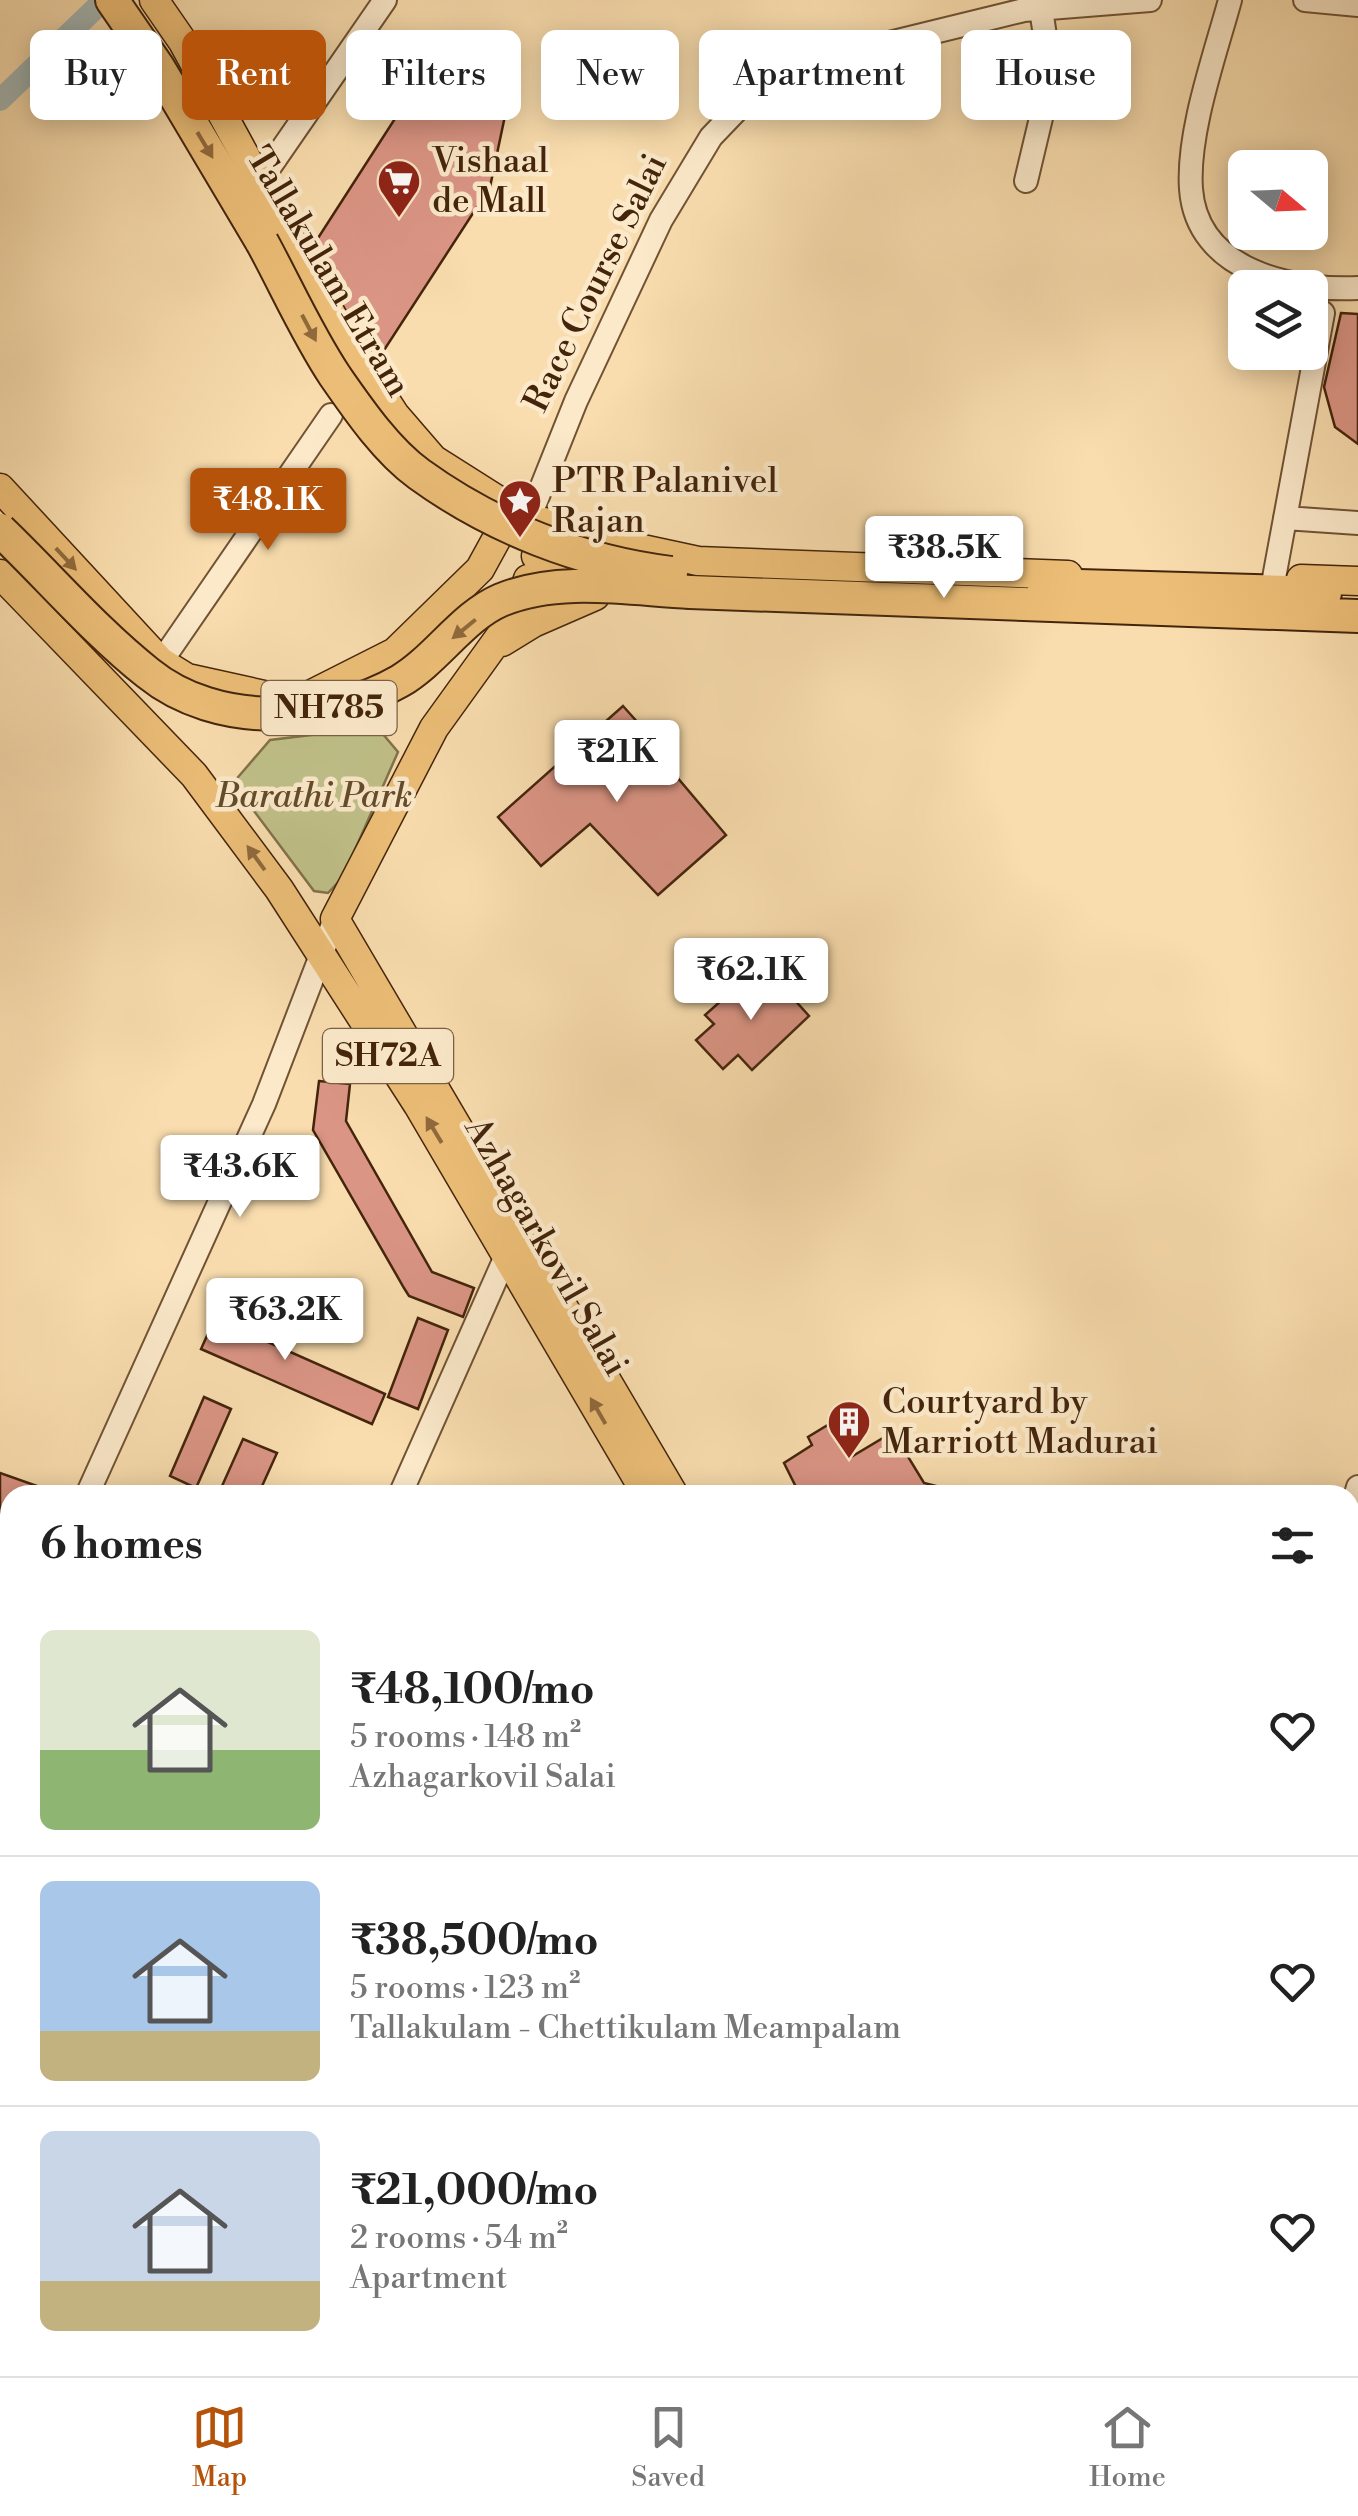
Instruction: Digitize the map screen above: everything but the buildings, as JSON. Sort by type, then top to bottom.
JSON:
[{"type":"highway","name":"Tallakulam Etram","points":[[113,2],[262,242],[333,373],[373,428],[417,472],[508,526],[574,553],[638,569],[700,576],[1358,594]]},
{"type":"highway","name":"NH785","points":[[0,530],[150,675],[196,699],[243,712],[320,711],[361,699],[402,680],[498,601],[546,587],[1358,616]]},
{"type":"main road","points":[[154,0],[260,181],[341,332],[395,415],[433,459],[530,515],[605,542],[698,561],[936,572],[1358,581]]},
{"type":"main road","points":[[0,488],[161,662],[187,678],[296,702],[395,652],[480,569],[498,538],[502,521],[530,515]]},
{"type":"main road","points":[[294,912],[336,919],[434,728],[462,684],[492,649],[528,588],[532,558],[546,545],[530,515]]},
{"type":"main road","points":[[498,538],[505,553],[532,558],[572,590],[698,608],[1358,630]]},
{"type":"main road","name":"Azhagarkovil Salai","points":[[0,574],[194,775],[294,912],[418,1105],[641,1485]]},
{"type":"main road","points":[[492,649],[533,623],[594,596]]},
{"type":"main road","name":"Azhagarkovil Salai","points":[[336,919],[668,1485]]},
{"type":"street","points":[[260,181],[385,0]]},
{"type":"street","name":"Race Course Salai","points":[[530,515],[576,401],[661,220],[712,137],[756,90],[816,61],[997,10],[1150,0]]},
{"type":"street","points":[[1230,0],[1194,154],[1191,189],[1198,221],[1216,246],[1254,275],[1288,284],[1358,288]]},
{"type":"street","points":[[1305,0],[1358,5]]},
{"type":"street","points":[[1026,181],[1050,76],[1041,9]]},
{"type":"street","points":[[1274,578],[1313,370]]},
{"type":"street","points":[[161,662],[331,415]]},
{"type":"street","points":[[1285,518],[1358,524]]},
{"type":"street","points":[[93,1485],[264,1104],[336,919]]},
{"type":"street","points":[[404,1485],[507,1254]]},
{"type":"green space","name":"Barathi Park","points":[[377,727],[398,752],[343,877],[328,893],[314,891],[233,783],[270,740]]},
{"type":"waterway","points":[[0,100],[104,0]]},
{"type":"place","name":"Vishaal de Mall","points":[[399,219]]},
{"type":"place","name":"PTR Palanivel Rajan","points":[[520,539]]},
{"type":"place","name":"Courtyard by Marriott Madurai","points":[[849,1460]]}]
